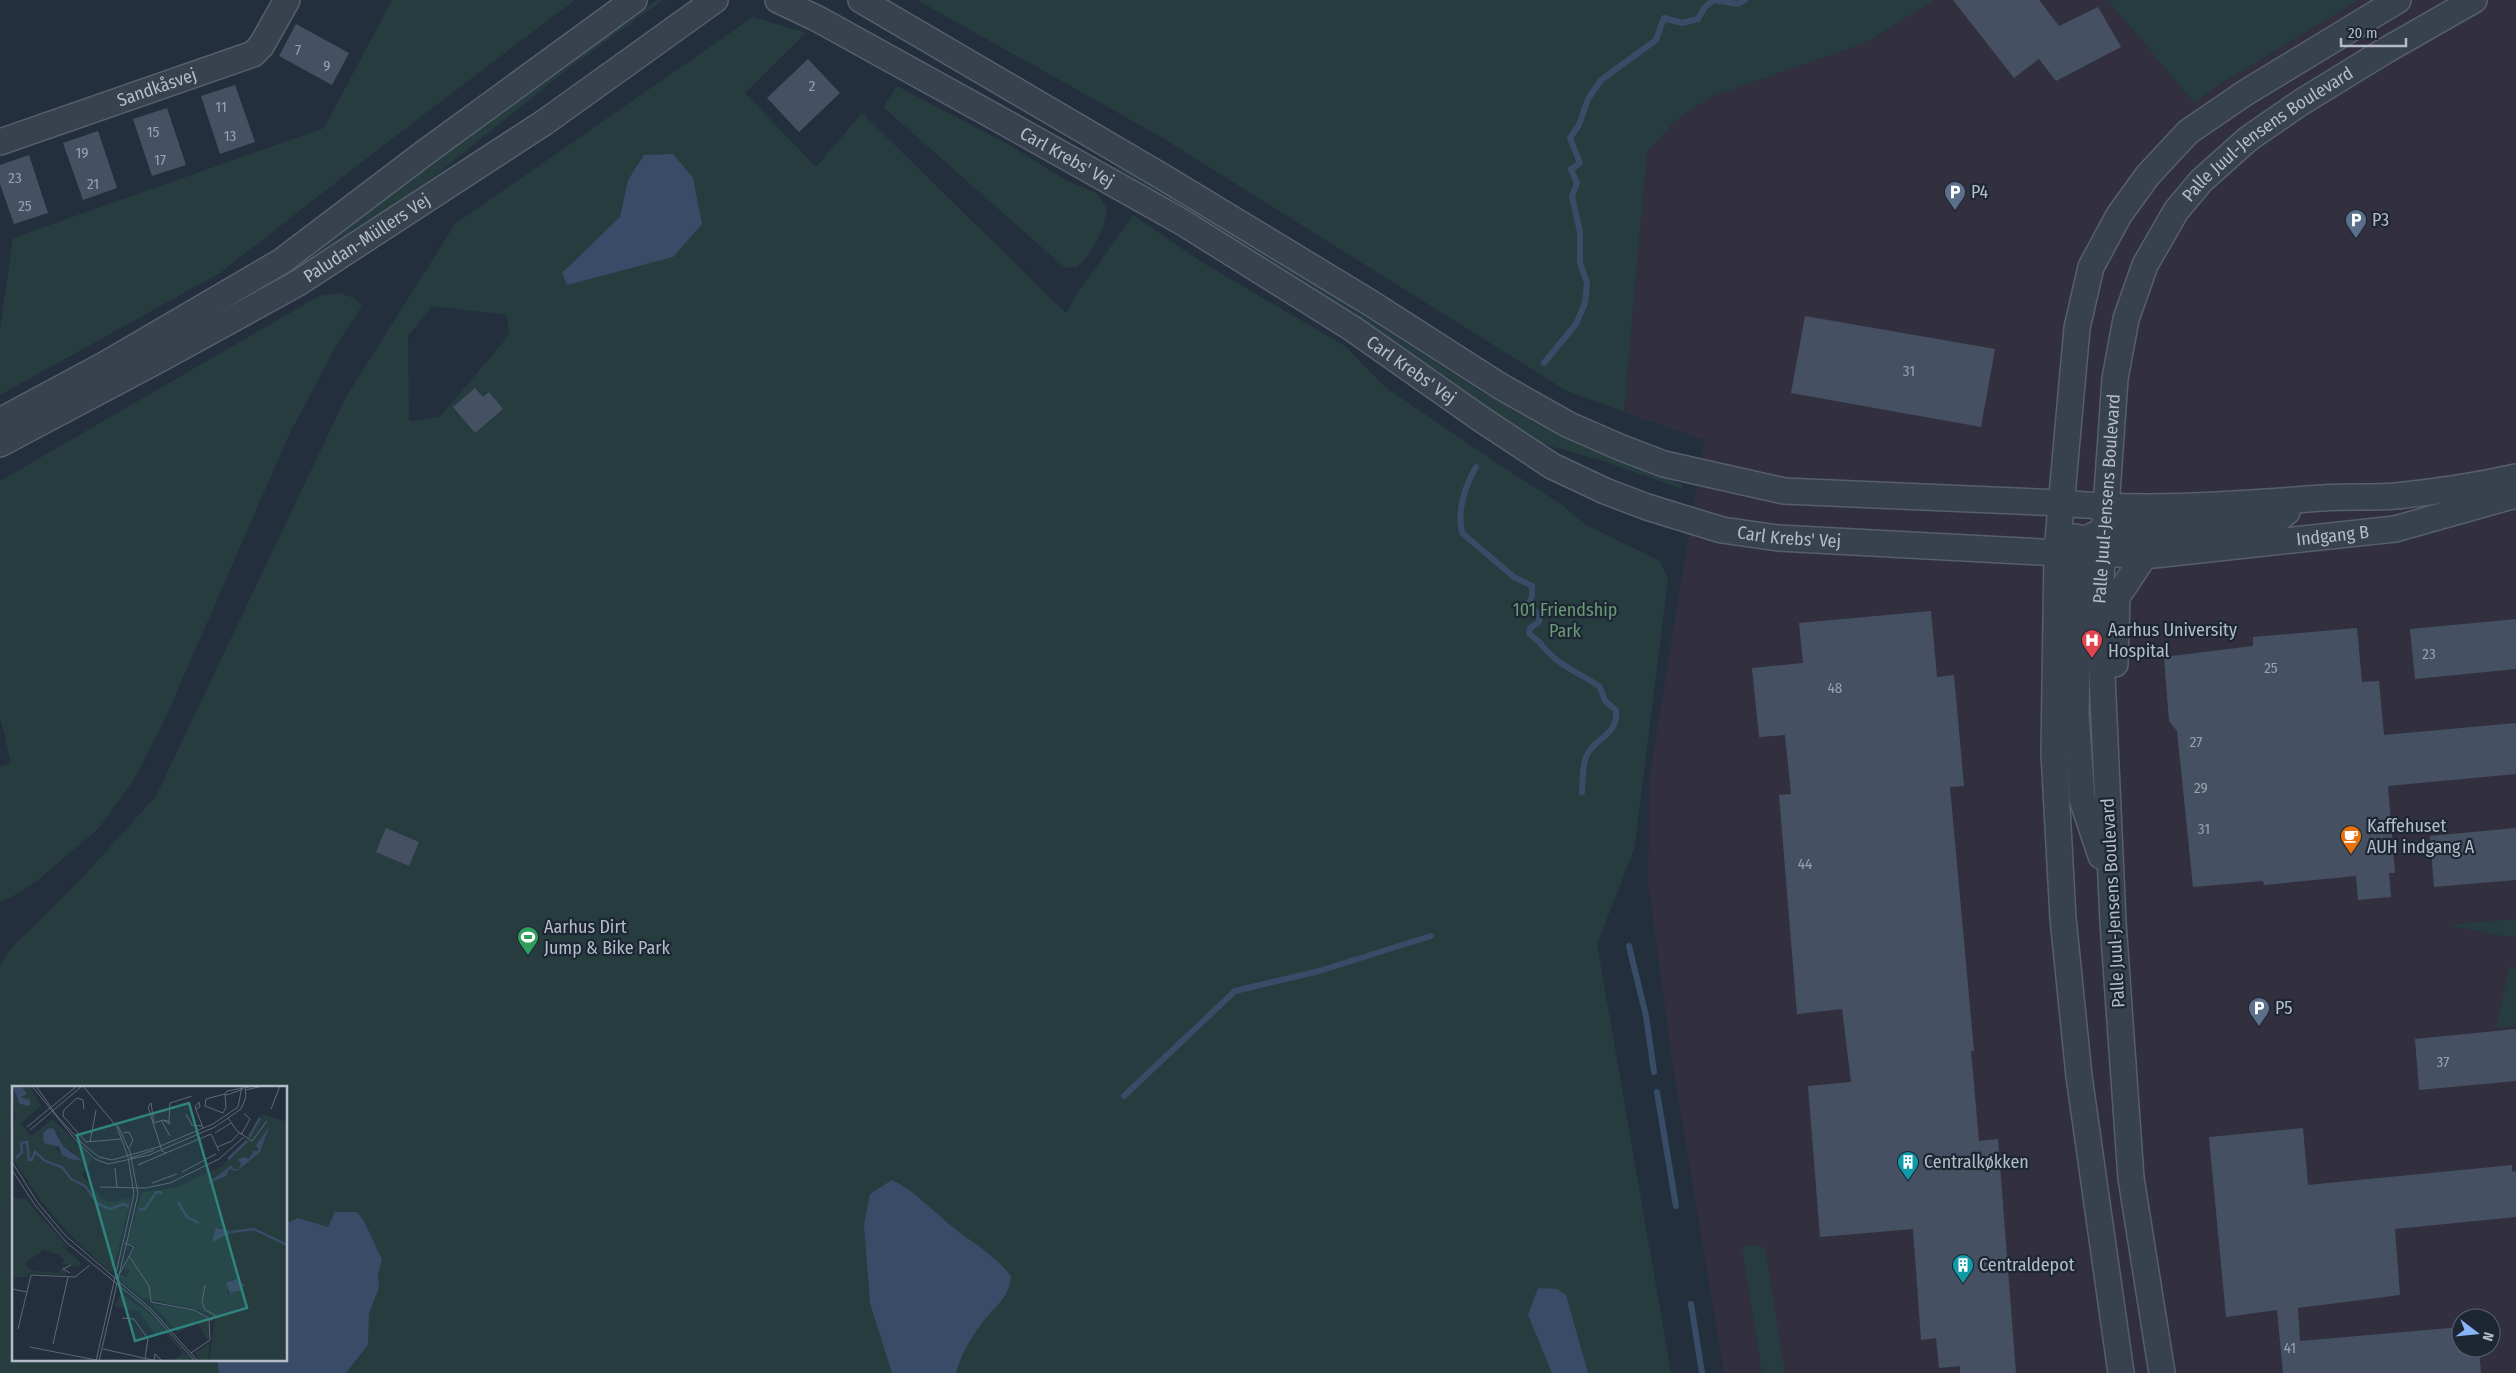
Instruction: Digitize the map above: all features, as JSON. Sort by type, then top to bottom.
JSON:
[{"type":"street","name":"Sandkåsvej","points":[[0,142],[253,54],[261,46],[287,0]]},
{"type":"street","name":"Paludan-Müllers Vej","points":[[0,421],[161,333],[282,261],[634,0]]},
{"type":"street","name":"Paludan-Müllers Vej","points":[[0,444],[154,363],[298,283],[545,122],[715,0]]},
{"type":"street","name":"Carl Krebs' Vej","points":[[778,0],[818,19],[1182,222],[1353,329],[1481,419],[1552,466],[1605,491],[1647,507],[1722,530],[1778,538],[2087,540]]},
{"type":"street","name":"Carl Krebs' Vej","points":[[861,0],[1163,177],[1368,302],[1500,386],[1569,425],[1664,464],[1784,491],[2061,503],[2087,540]]},
{"type":"street","name":"Palle Juul-Jensens Boulevard","points":[[2162,1373],[2131,1178],[2111,887],[2098,607],[2087,540],[2061,503],[2076,328],[2091,266],[2119,214],[2148,175],[2188,132],[2245,93],[2398,0]]},
{"type":"street","name":"Palle Juul-Jensens Boulevard","points":[[2121,1373],[2080,1076],[2063,918],[2054,753],[2087,540],[2126,319],[2145,264],[2176,211],[2201,181],[2248,140],[2383,52],[2474,0]]},
{"type":"street","points":[[2111,887],[2082,800],[2076,714],[2087,540],[2278,519],[2304,500],[2395,496],[2474,486],[2516,477]]},
{"type":"street","name":"Indgang B","points":[[2087,540],[2145,554],[2395,529],[2516,494]]},
{"type":"street","points":[[2105,770],[2114,682],[2117,597],[2145,554]]},
{"type":"shaded area","name":"Aarhus University Hospital","points":[[1935,0],[2108,0],[2194,103],[2217,86],[2359,0],[2516,0],[2516,1373],[1724,1373],[1673,1066],[1648,882],[1650,772],[1705,440],[1624,412],[1647,152],[1676,120],[1711,97],[1865,43]]},
{"type":"green space","points":[[392,0],[575,0],[385,144],[220,273],[0,395],[0,330],[13,238],[324,128]]},
{"type":"green space","points":[[657,0],[663,0],[565,71],[436,175],[378,217],[251,296],[67,399],[371,208]]},
{"type":"green space","points":[[917,0],[1935,0],[1865,43],[1711,97],[1676,120],[1647,152],[1624,412],[1565,390],[1161,137]]},
{"type":"green space","points":[[2108,0],[2359,0],[2217,86],[2194,103]]},
{"type":"green space","name":"101 Friendship Park","points":[[753,17],[806,33],[745,93],[816,167],[862,113],[1066,313],[1077,294],[1133,215],[1200,261],[1345,346],[1385,387],[1501,466],[1561,504],[1585,524],[1660,561],[1668,579],[1634,850],[1597,944],[1671,1373],[346,1373],[368,1345],[369,1314],[379,1288],[378,1274],[382,1260],[328,1228],[298,1218],[288,1222],[288,1086],[12,1086],[12,1360],[217,1360],[219,1373],[0,1373],[0,966],[11,948],[81,879],[156,796],[346,397],[455,224]],"holes":[[[432,306],[507,315],[509,335],[440,417],[409,421],[408,336]]]},
{"type":"green space","points":[[897,86],[1008,144],[1066,180],[1098,194],[1107,209],[1106,217],[1093,248],[1077,268],[1064,267],[883,107]]},
{"type":"green space","points":[[1098,161],[1131,172],[1238,235],[1482,392],[1532,420],[1603,454],[1683,485],[1682,489],[1600,460],[1539,443]]},
{"type":"green space","points":[[339,293],[354,298],[362,306],[337,344],[289,435],[165,719],[135,778],[99,828],[38,880],[19,893],[0,902],[0,766],[11,763],[0,717],[0,481],[319,296]]},
{"type":"green space","points":[[2516,919],[2516,938],[2446,925]]},
{"type":"green space","points":[[2512,965],[2516,972],[2516,1026],[2496,1028],[2509,968]]},
{"type":"green space","points":[[1759,1245],[1765,1248],[1785,1373],[1762,1373],[1742,1246]]},
{"type":"water","points":[[673,154],[693,178],[702,224],[673,257],[567,285],[562,273],[620,217],[628,180],[644,155]]},
{"type":"water","points":[[892,1180],[917,1196],[955,1229],[998,1262],[1011,1276],[1007,1291],[972,1338],[962,1355],[956,1373],[892,1373],[870,1303],[864,1225],[870,1194]]},
{"type":"water","points":[[335,1212],[357,1212],[364,1221],[382,1260],[378,1274],[379,1288],[369,1314],[368,1345],[346,1373],[219,1373],[217,1360],[288,1360],[288,1222],[298,1218],[328,1227]]},
{"type":"water","points":[[1538,1288],[1557,1289],[1566,1295],[1588,1373],[1552,1373],[1528,1315]]},
{"type":"building","points":[[1953,0],[2039,0],[2059,26],[2098,7],[2121,47],[2056,81],[2039,59],[2014,78]]},
{"type":"building","points":[[296,24],[349,53],[332,85],[279,56]]},
{"type":"building","points":[[808,59],[840,93],[799,132],[767,98]]},
{"type":"building","points":[[235,85],[255,142],[220,154],[201,96]]},
{"type":"building","points":[[167,108],[186,165],[152,176],[133,119]]},
{"type":"building","points":[[98,131],[117,188],[83,200],[63,143]]},
{"type":"building","points":[[29,155],[48,213],[14,224],[0,184],[0,165]]},
{"type":"building","points":[[1805,316],[1995,349],[1981,427],[1791,393]]},
{"type":"building","points":[[475,388],[483,397],[489,392],[503,409],[475,433],[453,407]]},
{"type":"building","points":[[1931,611],[1937,677],[1954,675],[1964,786],[1950,787],[1974,1051],[1971,1051],[1979,1141],[1998,1139],[2016,1373],[1960,1373],[1960,1366],[1939,1368],[1936,1338],[1921,1340],[1913,1229],[1820,1237],[1808,1086],[1851,1082],[1842,1009],[1797,1014],[1779,795],[1791,794],[1785,735],[1759,737],[1752,668],[1803,663],[1799,623]]},
{"type":"building","points":[[2516,619],[2516,669],[2415,679],[2410,629]]},
{"type":"building","points":[[2357,628],[2362,682],[2379,681],[2384,735],[2516,723],[2516,774],[2388,786],[2395,873],[2389,873],[2391,897],[2358,900],[2356,876],[2264,885],[2263,881],[2193,887],[2177,731],[2169,721],[2164,657],[2253,646],[2253,637]]},
{"type":"building","points":[[386,828],[419,842],[409,866],[376,852]]},
{"type":"building","points":[[2516,828],[2516,880],[2434,887],[2430,836]]},
{"type":"building","points":[[2516,1029],[2516,1081],[2419,1090],[2415,1039]]},
{"type":"building","points":[[2303,1128],[2308,1185],[2512,1165],[2512,1172],[2516,1171],[2516,1217],[2395,1229],[2400,1295],[2298,1308],[2300,1341],[2451,1328],[2451,1358],[2480,1358],[2481,1373],[2283,1373],[2277,1310],[2226,1317],[2209,1137]]},
{"type":"waterway","points":[[1544,363],[1576,324],[1585,303],[1587,283],[1580,263],[1580,232],[1572,196],[1577,183],[1571,169],[1580,163],[1570,138],[1579,125],[1588,99],[1601,80],[1656,40],[1664,18],[1682,23],[1698,19],[1705,7],[1714,0],[1738,4],[1745,0]]},
{"type":"waterway","points":[[1476,467],[1468,482],[1461,507],[1462,533],[1514,577],[1532,586],[1532,597],[1528,604],[1540,615],[1539,622],[1530,628],[1529,633],[1554,658],[1600,687],[1605,701],[1616,710],[1614,726],[1594,745],[1586,757],[1583,770],[1582,792]]},
{"type":"waterway","points":[[1124,1096],[1235,991],[1319,971],[1431,936]]},
{"type":"waterway","points":[[1629,946],[1646,1016],[1654,1072]]},
{"type":"waterway","points":[[1657,1092],[1676,1206]]},
{"type":"waterway","points":[[1691,1304],[1702,1373]]},
{"type":"place","name":"P4","points":[[1955,211]]},
{"type":"place","name":"P3","points":[[2356,239]]},
{"type":"place","name":"Aarhus University Hospital","points":[[2092,659]]},
{"type":"place","name":"Kaffehuset AUH indgang A","points":[[2351,855]]},
{"type":"place","name":"Aarhus Dirt Jump & Bike Park","points":[[528,956]]},
{"type":"place","name":"P5","points":[[2259,1027]]},
{"type":"place","name":"Centralkøkken","points":[[1908,1181]]},
{"type":"place","name":"Centraldepot","points":[[1963,1284]]}]
